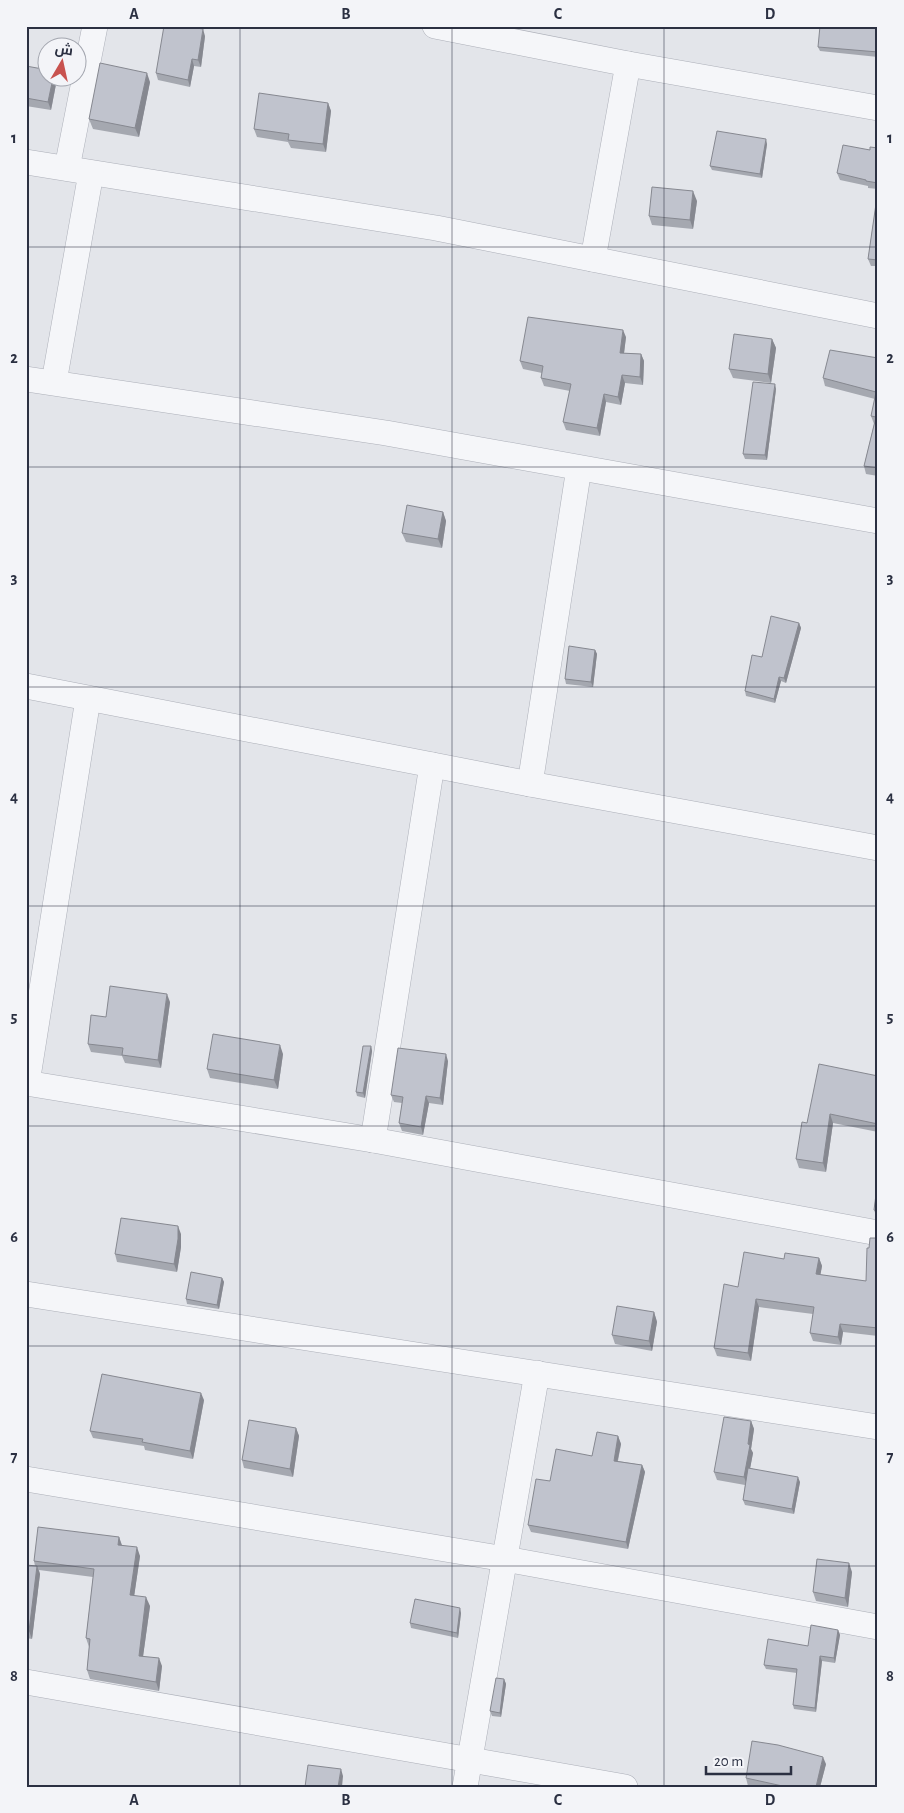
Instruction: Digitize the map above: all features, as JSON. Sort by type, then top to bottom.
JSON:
[{"type":"street","points":[[54,382],[96,26]]},
{"type":"street","points":[[435,26],[628,64],[878,108]]},
{"type":"street","points":[[593,259],[628,64]]},
{"type":"street","points":[[26,162],[436,228],[878,316]]},
{"type":"street","points":[[26,380],[54,382],[386,433],[878,521]]},
{"type":"street","points":[[530,784],[579,468]]},
{"type":"street","points":[[26,686],[530,784],[878,848]]},
{"type":"street","points":[[88,698],[26,1083],[373,1140],[878,1233]]},
{"type":"street","points":[[373,1140],[432,765]]},
{"type":"street","points":[[26,1294],[878,1427]]},
{"type":"street","points":[[465,1787],[536,1373]]},
{"type":"street","points":[[26,1479],[505,1558],[878,1627]]},
{"type":"street","points":[[26,1682],[624,1787]]},
{"type":"building","points":[[164,26],[203,29],[198,60],[192,59],[188,80],[156,73]]},
{"type":"building","points":[[820,26],[878,26],[878,52],[818,47]]},
{"type":"building","points":[[100,63],[147,73],[135,128],[89,119]]},
{"type":"building","points":[[26,66],[38,68],[38,88],[51,88],[48,102],[26,98]]},
{"type":"building","points":[[259,93],[328,103],[323,144],[288,140],[289,134],[254,129]]},
{"type":"building","points":[[717,131],[766,139],[760,174],[710,166]]},
{"type":"building","points":[[843,145],[870,150],[870,147],[878,148],[878,183],[837,173]]},
{"type":"building","points":[[652,187],[693,191],[690,220],[649,216]]},
{"type":"building","points":[[878,190],[878,260],[868,259]]},
{"type":"building","points":[[528,317],[623,330],[620,353],[641,354],[640,377],[622,375],[618,397],[604,394],[597,428],[563,422],[571,384],[541,378],[543,366],[520,361]]},
{"type":"building","points":[[734,334],[772,339],[768,374],[729,369]]},
{"type":"building","points":[[830,350],[878,358],[878,468],[864,466],[876,417],[871,416],[876,392],[823,378]]},
{"type":"building","points":[[753,382],[775,384],[765,455],[743,454]]},
{"type":"building","points":[[407,505],[443,512],[438,539],[402,533]]},
{"type":"building","points":[[771,616],[799,623],[784,678],[779,677],[774,699],[745,691],[752,655],[762,657]]},
{"type":"building","points":[[569,646],[595,650],[591,682],[565,679]]},
{"type":"building","points":[[110,986],[167,994],[158,1060],[122,1055],[123,1048],[88,1044],[91,1015],[106,1017]]},
{"type":"building","points":[[213,1034],[280,1045],[274,1080],[207,1069]]},
{"type":"building","points":[[363,1046],[371,1046],[363,1093],[356,1092]]},
{"type":"building","points":[[398,1048],[446,1054],[440,1098],[426,1096],[421,1127],[399,1123],[403,1097],[391,1095]]},
{"type":"building","points":[[819,1064],[878,1076],[878,1124],[830,1114],[823,1163],[796,1159],[802,1122],[807,1123]]},
{"type":"building","points":[[878,1179],[878,1211],[874,1210]]},
{"type":"building","points":[[121,1218],[178,1226],[174,1264],[115,1254]]},
{"type":"building","points":[[870,1238],[878,1238],[878,1328],[840,1324],[838,1337],[810,1333],[814,1307],[756,1299],[748,1353],[714,1348],[724,1284],[738,1287],[744,1252],[784,1259],[785,1253],[819,1258],[816,1274],[866,1281],[867,1248],[869,1248]]},
{"type":"building","points":[[191,1272],[222,1278],[217,1305],[186,1299]]},
{"type":"building","points":[[617,1306],[654,1312],[649,1341],[612,1335]]},
{"type":"building","points":[[102,1374],[201,1393],[190,1451],[142,1442],[143,1439],[90,1431]]},
{"type":"building","points":[[724,1417],[751,1421],[748,1444],[750,1445],[744,1477],[714,1472]]},
{"type":"building","points":[[249,1420],[296,1428],[290,1469],[242,1460]]},
{"type":"building","points":[[597,1432],[618,1436],[614,1461],[642,1465],[626,1542],[528,1525],[536,1479],[550,1481],[556,1449],[592,1456]]},
{"type":"building","points":[[748,1468],[798,1477],[792,1509],[743,1500]]},
{"type":"building","points":[[38,1527],[119,1537],[118,1545],[137,1547],[130,1595],[146,1597],[139,1656],[159,1658],[156,1682],[87,1670],[90,1639],[86,1638],[94,1569],[34,1561]]},
{"type":"building","points":[[817,1559],[849,1563],[845,1598],[813,1592]]},
{"type":"building","points":[[26,1565],[37,1566],[29,1631],[26,1630]]},
{"type":"building","points":[[415,1599],[460,1608],[457,1633],[410,1623]]},
{"type":"building","points":[[811,1625],[838,1630],[834,1658],[820,1656],[815,1708],[793,1705],[797,1669],[764,1665],[768,1639],[808,1646]]},
{"type":"building","points":[[496,1678],[504,1679],[500,1713],[490,1711]]},
{"type":"building","points":[[752,1741],[778,1745],[823,1757],[816,1787],[787,1787],[746,1778]]},
{"type":"building","points":[[308,1765],[341,1769],[338,1787],[305,1787]]}]
